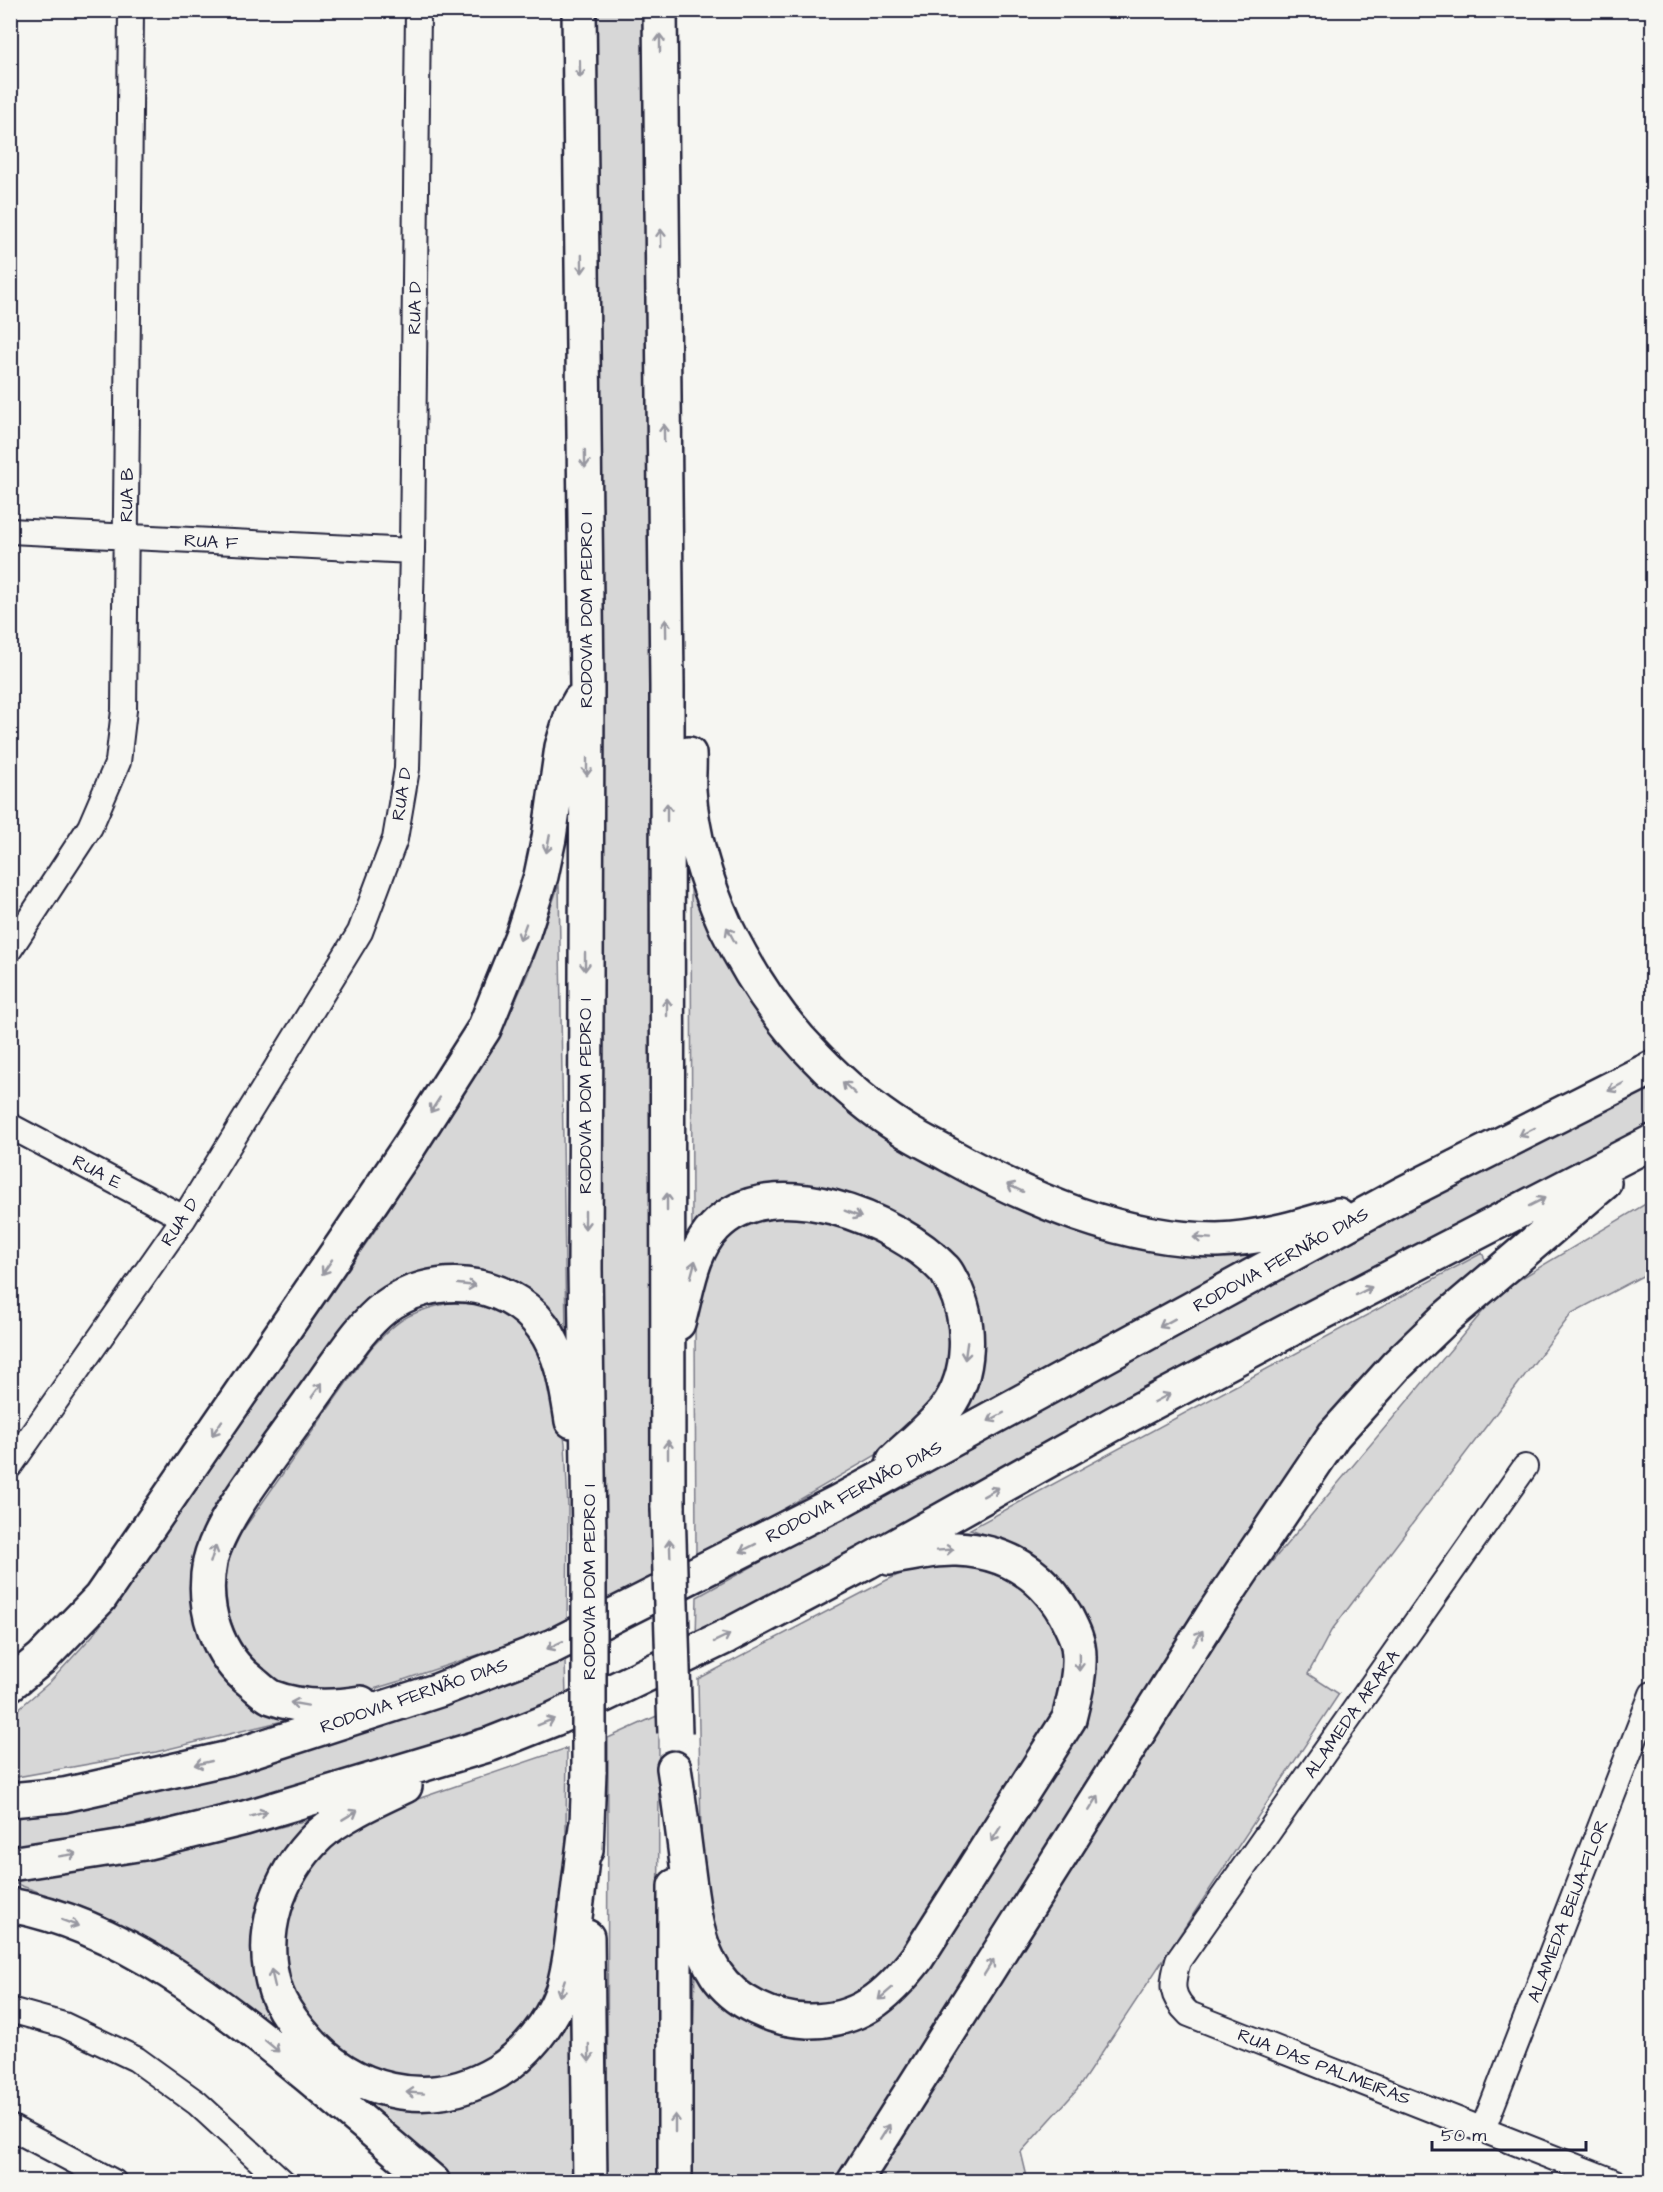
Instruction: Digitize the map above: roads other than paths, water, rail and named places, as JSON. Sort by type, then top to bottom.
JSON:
[{"type":"highway","name":"RODOVIA DOM PEDRO I","points":[[579,10],[587,687],[585,1269],[589,1525],[589,1771],[586,1827],[590,2181]]},
{"type":"highway","points":[[660,10],[667,687],[668,1508],[675,1733],[675,2181]]},
{"type":"highway","points":[[10,1684],[42,1658],[100,1598],[350,1234],[484,1029],[523,933],[541,876],[562,747],[572,714],[587,687]]},
{"type":"highway","points":[[667,687],[681,720],[689,756],[689,790],[694,828],[707,877],[726,926],[751,972],[780,1017],[816,1058],[855,1093],[901,1129],[977,1170],[1038,1198],[1090,1218],[1139,1232],[1217,1240],[1260,1235],[1325,1219],[1402,1194]]},
{"type":"highway","name":"RODOVIA FERNÃO DIAS","points":[[10,1800],[63,1795],[229,1758],[440,1690],[553,1646],[838,1502],[1402,1194],[1653,1068]]},
{"type":"highway","points":[[586,1827],[570,1959],[561,1993],[544,2027],[524,2051],[504,2067],[478,2083],[450,2091],[418,2094],[392,2090],[363,2082],[334,2066],[310,2044],[291,2020],[276,1993],[270,1968],[269,1937],[274,1904],[286,1877],[300,1855],[321,1833],[386,1795],[491,1744],[554,1719],[727,1636],[867,1562],[1132,1413],[1653,1143]]},
{"type":"highway","points":[[854,2181],[1208,1623],[1334,1436],[1396,1366],[1447,1317],[1550,1227],[1653,1143]]},
{"type":"highway","points":[[667,1366],[698,1252],[714,1227],[735,1211],[762,1202],[793,1200],[825,1205],[852,1212],[915,1243],[946,1270],[962,1303],[967,1340],[962,1379],[946,1410],[895,1459],[838,1502]]},
{"type":"highway","points":[[440,1690],[349,1706],[298,1705],[269,1696],[244,1677],[223,1650],[212,1624],[208,1593],[210,1561],[220,1534],[253,1480],[358,1333],[383,1309],[406,1293],[438,1284],[469,1284],[497,1292],[523,1306],[543,1326],[558,1355],[568,1396],[589,1525]]},
{"type":"highway","points":[[674,1768],[695,1921],[716,1974],[730,1990],[751,2005],[772,2015],[794,2020],[819,2021],[847,2016],[875,2003],[899,1982],[917,1958],[1069,1719],[1079,1682],[1079,1655],[1075,1632],[1059,1603],[1045,1584],[1027,1570],[1005,1559],[981,1552],[955,1549],[867,1562]]},
{"type":"highway","points":[[10,1864],[144,1843],[245,1818],[491,1744]]},
{"type":"highway","points":[[10,1905],[101,1934],[165,1969],[236,2016],[433,2181]]},
{"type":"street","name":"RUA B","points":[[10,949],[90,827],[118,762],[124,710],[131,10]]},
{"type":"street","name":"RUA D","points":[[10,1466],[184,1218],[360,932],[395,839],[407,769],[412,551],[418,10]]},
{"type":"street","name":"RUA F","points":[[10,531],[412,551]]},
{"type":"street","name":"RUA E","points":[[10,1126],[184,1218]]},
{"type":"street","name":"ALAMEDA ARARA","points":[[1178,1961],[1525,1467]]},
{"type":"street","name":"ALAMEDA BEIJA-FLOR","points":[[1483,2129],[1653,1694]]},
{"type":"street","name":"RUA DAS PALMEIRAS","points":[[1178,1961],[1173,1977],[1173,1991],[1178,2004],[1189,2014],[1615,2181]]},
{"type":"street","points":[[10,2010],[64,2025],[136,2059],[197,2103],[283,2181]]},
{"type":"street","points":[[10,2127],[114,2181]]}]
